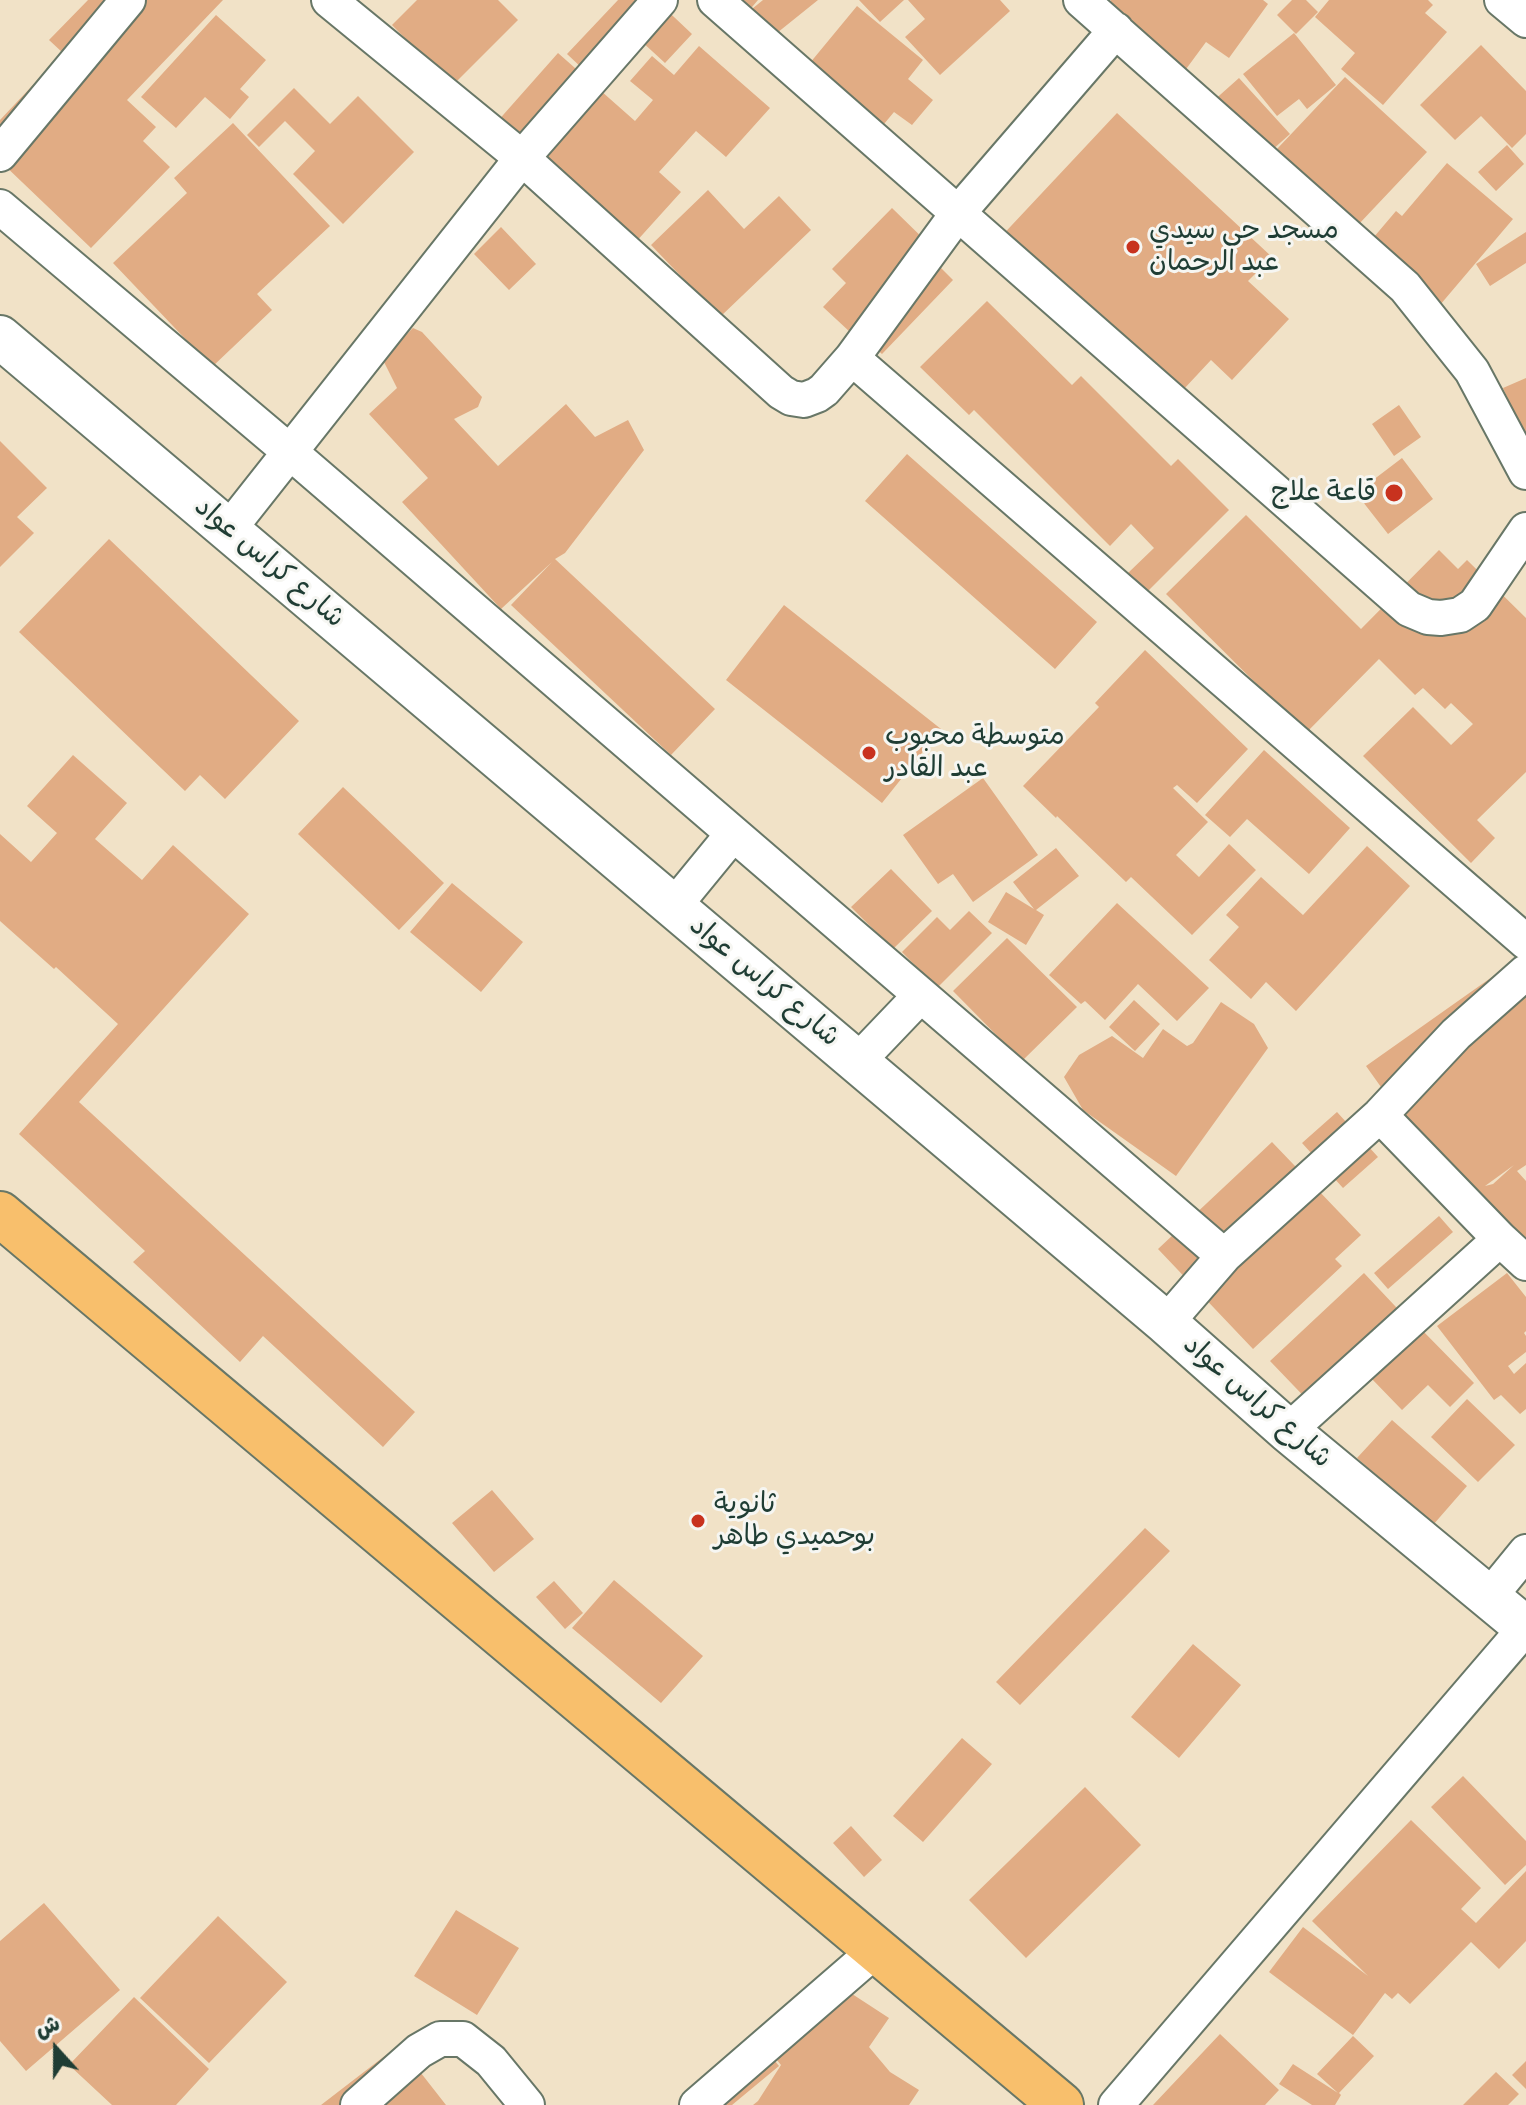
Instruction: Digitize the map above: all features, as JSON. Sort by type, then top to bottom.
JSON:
[{"type":"main road","points":[[0,1214],[1061,2105]]},
{"type":"street","points":[[0,154],[128,0]]},
{"type":"street","points":[[329,0],[522,158],[781,392],[804,400],[824,390],[852,358],[958,213],[1116,30]]},
{"type":"street","points":[[229,529],[522,158],[660,0]]},
{"type":"street","points":[[715,0],[1409,609],[1428,617],[1441,618],[1460,615],[1475,605],[1526,530]]},
{"type":"street","points":[[1081,0],[1405,287],[1472,371],[1526,472]]},
{"type":"street","points":[[1502,0],[1526,20]]},
{"type":"street","points":[[0,207],[290,452],[1224,1256]]},
{"type":"street","name":"شارع كراس عواد","points":[[0,337],[858,1061],[1288,1431],[1526,1628]]},
{"type":"street","points":[[852,358],[1526,942]]},
{"type":"street","points":[[674,906],[733,834]]},
{"type":"street","points":[[1166,1323],[1224,1256],[1380,1115],[1456,1034],[1526,972]]},
{"type":"street","points":[[858,1061],[921,995]]},
{"type":"street","points":[[1380,1115],[1526,1263]]},
{"type":"street","points":[[1288,1431],[1500,1239]]},
{"type":"street","points":[[1490,1596],[1526,1552]]},
{"type":"street","points":[[1116,2105],[1526,1628]]},
{"type":"street","points":[[697,2105],[876,1950]]},
{"type":"street","points":[[358,2105],[419,2051],[440,2039],[463,2039],[491,2061],[527,2105]]},
{"type":"building","points":[[88,0],[223,0],[127,100],[156,127],[143,141],[170,167],[91,248],[0,161],[0,120],[63,53],[49,40]]},
{"type":"building","points":[[417,0],[498,0],[518,20],[452,86],[392,25]]},
{"type":"building","points":[[618,0],[656,0],[692,34],[665,63],[640,40],[599,84],[567,54]]},
{"type":"building","points":[[714,0],[758,0],[747,13],[763,0],[818,0],[767,41]]},
{"type":"building","points":[[859,0],[904,0],[880,22]]},
{"type":"building","points":[[908,0],[1000,0],[1010,11],[940,75],[905,37],[925,19]]},
{"type":"building","points":[[1111,0],[1263,0],[1268,4],[1229,58],[1206,42],[1178,80],[1096,21]]},
{"type":"building","points":[[1292,0],[1306,0],[1318,12],[1296,34],[1277,15]]},
{"type":"building","points":[[1329,0],[1428,0],[1433,5],[1425,13],[1447,32],[1383,105],[1341,69],[1355,53],[1315,17]]},
{"type":"building","points":[[857,6],[923,60],[908,79],[933,100],[912,125],[894,112],[874,136],[800,75]]},
{"type":"building","points":[[216,15],[266,60],[240,89],[249,97],[230,119],[205,97],[176,128],[141,97]]},
{"type":"building","points":[[1294,33],[1336,85],[1307,109],[1299,99],[1277,116],[1243,74]]},
{"type":"building","points":[[1481,45],[1526,91],[1526,134],[1512,148],[1481,116],[1455,140],[1420,105]]},
{"type":"building","points":[[699,46],[770,108],[726,157],[696,131],[659,172],[681,192],[634,244],[496,123],[558,53],[635,121],[653,100],[630,81],[652,56],[674,75]]},
{"type":"building","points":[[1345,77],[1427,152],[1358,225],[1313,182],[1296,201],[1260,167]]},
{"type":"building","points":[[1239,78],[1290,134],[1252,168],[1202,111]]},
{"type":"building","points":[[294,88],[330,124],[358,96],[414,152],[343,224],[293,174],[315,151],[285,121],[259,147],[247,135]]},
{"type":"building","points":[[1117,113],[1272,257],[1248,281],[1289,319],[1232,380],[1211,360],[1183,390],[1124,335],[1112,350],[996,242]]},
{"type":"building","points":[[233,123],[330,226],[257,294],[272,310],[212,367],[113,263],[187,193],[174,178]]},
{"type":"building","points":[[1507,145],[1524,164],[1496,191],[1478,172]]},
{"type":"building","points":[[1447,163],[1513,219],[1440,305],[1368,244],[1396,211],[1402,216]]},
{"type":"building","points":[[708,190],[744,229],[779,196],[811,230],[720,317],[651,245]]},
{"type":"building","points":[[892,208],[933,248],[850,332],[823,307],[846,283],[832,269]]},
{"type":"building","points":[[501,227],[536,264],[509,290],[474,254]]},
{"type":"building","points":[[1526,232],[1526,263],[1490,286],[1476,264]]},
{"type":"building","points":[[932,259],[953,280],[882,354],[860,334]]},
{"type":"building","points":[[987,301],[1072,385],[1081,376],[1171,466],[1178,459],[1229,510],[1147,592],[1128,573],[1154,548],[1131,524],[1110,546],[974,410],[969,415],[920,367]]},
{"type":"building","points":[[413,328],[422,332],[482,397],[478,407],[454,419],[498,466],[566,404],[595,437],[628,420],[644,450],[565,553],[555,559],[715,709],[671,755],[511,605],[552,562],[501,609],[402,502],[428,478],[369,414],[397,388],[382,358]]},
{"type":"building","points":[[1526,378],[1526,441],[1503,388]]},
{"type":"building","points":[[1399,405],[1421,437],[1394,456],[1372,424]]},
{"type":"building","points":[[0,441],[47,488],[17,517],[34,533],[0,567]]},
{"type":"building","points":[[907,454],[1097,622],[1055,669],[865,501]]},
{"type":"building","points":[[1402,458],[1433,499],[1388,534],[1356,493]]},
{"type":"building","points":[[1246,515],[1361,629],[1439,550],[1458,569],[1467,560],[1526,618],[1526,772],[1477,820],[1495,838],[1471,863],[1363,756],[1413,707],[1451,745],[1473,724],[1451,703],[1445,709],[1423,688],[1415,695],[1379,659],[1306,733],[1166,594]]},
{"type":"building","points":[[109,539],[299,721],[225,799],[200,775],[185,791],[19,632]]},
{"type":"building","points":[[784,605],[941,729],[882,803],[726,680]]},
{"type":"building","points":[[1145,650],[1248,749],[1197,803],[1177,785],[1173,788],[1208,822],[1176,855],[1199,877],[1229,844],[1256,870],[1192,935],[1131,877],[1126,882],[1023,786],[1099,707],[1095,703]]},
{"type":"building","points":[[1264,750],[1350,828],[1309,874],[1247,819],[1230,837],[1205,815]]},
{"type":"building","points":[[73,755],[127,803],[95,839],[142,880],[173,845],[249,914],[79,1102],[415,1412],[383,1447],[263,1336],[240,1362],[133,1262],[145,1251],[19,1134],[118,1024],[0,921],[0,834],[31,862],[57,833],[27,806]]},
{"type":"building","points":[[983,778],[1038,855],[973,902],[953,874],[938,884],[903,835]]},
{"type":"building","points":[[343,787],[444,883],[399,930],[298,834]]},
{"type":"building","points":[[1367,846],[1410,886],[1296,1011],[1266,982],[1251,999],[1209,960],[1239,927],[1226,915],[1261,877],[1303,915]]},
{"type":"building","points":[[1056,848],[1079,876],[1036,910],[1044,915],[1026,945],[988,922],[1006,892],[1034,909],[1013,882]]},
{"type":"building","points":[[891,869],[932,911],[893,949],[851,907]]},
{"type":"building","points":[[452,883],[523,942],[481,992],[410,932]]},
{"type":"building","points":[[1117,903],[1209,988],[1177,1021],[1138,984],[1105,1020],[1085,1001],[1081,1004],[1049,975]]},
{"type":"building","points":[[969,911],[992,933],[937,988],[902,952],[937,917],[950,930]]},
{"type":"building","points":[[1007,938],[1077,1007],[1022,1061],[953,991]]},
{"type":"building","points":[[1526,953],[1526,1165],[1517,1171],[1526,1181],[1526,1280],[1485,1233],[1366,1066]],"holes":[[[1514,1165],[1493,1184],[1485,1186]]]},
{"type":"building","points":[[1134,1000],[1160,1024],[1135,1051],[1109,1027]]},
{"type":"building","points":[[1221,1002],[1254,1024],[1268,1048],[1176,1176],[1083,1110],[1064,1077],[1079,1055],[1112,1036],[1143,1058],[1163,1029],[1187,1046],[1193,1043]]},
{"type":"building","points":[[1337,1112],[1378,1157],[1343,1188],[1302,1143]]},
{"type":"building","points":[[1272,1142],[1361,1235],[1335,1259],[1342,1266],[1253,1349],[1158,1249]]},
{"type":"building","points":[[1439,1216],[1453,1232],[1388,1289],[1374,1273]]},
{"type":"building","points":[[1364,1273],[1411,1323],[1317,1410],[1270,1361]]},
{"type":"building","points":[[1507,1273],[1526,1297],[1526,1352],[1508,1366],[1514,1374],[1526,1363],[1526,1409],[1520,1414],[1501,1395],[1494,1400],[1437,1326]]},
{"type":"building","points":[[1420,1328],[1474,1383],[1450,1407],[1428,1385],[1402,1410],[1370,1377]]},
{"type":"building","points":[[1467,1399],[1515,1445],[1478,1482],[1431,1437]]},
{"type":"building","points":[[1392,1420],[1467,1486],[1433,1525],[1357,1458]]},
{"type":"building","points":[[492,1490],[534,1539],[494,1572],[452,1523]]},
{"type":"building","points":[[1145,1528],[1170,1551],[1020,1705],[996,1682]]},
{"type":"building","points":[[614,1580],[703,1656],[661,1703],[572,1628]]},
{"type":"building","points":[[554,1581],[583,1613],[565,1629],[536,1597]]},
{"type":"building","points":[[1193,1644],[1241,1685],[1179,1758],[1131,1717]]},
{"type":"building","points":[[962,1738],[992,1764],[923,1842],[893,1816]]},
{"type":"building","points":[[1463,1776],[1526,1841],[1526,1865],[1505,1885],[1431,1807]]},
{"type":"building","points":[[1085,1787],[1141,1845],[1026,1958],[969,1900]]},
{"type":"building","points":[[1411,1820],[1481,1888],[1461,1909],[1476,1923],[1526,1871],[1526,1941],[1499,1969],[1471,1942],[1410,2004],[1398,1993],[1392,1999],[1385,1993],[1353,2035],[1269,1972],[1303,1927],[1368,1976],[1312,1921]]},
{"type":"building","points":[[851,1826],[882,1860],[864,1877],[833,1843]]},
{"type":"building","points":[[44,1903],[120,1990],[26,2071],[0,2041],[0,1941]]},
{"type":"building","points":[[456,1910],[519,1948],[477,2015],[414,1976]]},
{"type":"building","points":[[218,1916],[287,1982],[209,2063],[140,1998]]},
{"type":"building","points":[[823,1975],[889,2018],[869,2047],[890,2072],[919,2090],[909,2105],[753,2105],[781,2065],[754,2032]]},
{"type":"building","points":[[134,1997],[209,2069],[176,2105],[112,2105],[69,2065]]},
{"type":"building","points":[[1220,2034],[1279,2090],[1265,2105],[1153,2105]]},
{"type":"building","points":[[1353,2036],[1374,2056],[1339,2093],[1341,2095],[1335,2105],[1312,2105],[1279,2084],[1293,2064],[1338,2093],[1317,2074]]},
{"type":"building","points":[[399,2045],[446,2105],[321,2105]]},
{"type":"building","points":[[766,2050],[779,2066],[732,2105],[723,2105],[714,2093]]},
{"type":"building","points":[[1526,2061],[1526,2089],[1512,2075]]},
{"type":"building","points":[[1496,2072],[1519,2094],[1508,2105],[1463,2105]]},
{"type":"place","name":"مسجد حي سيدي عبد الرحمان","points":[[1133,247]]},
{"type":"place","name":"قاعة علاج","points":[[1394,493]]},
{"type":"place","name":"متوسطة محبوب عبد القادر","points":[[869,753]]},
{"type":"place","name":"ثانوية بوحميدي طاهر","points":[[698,1521]]}]
